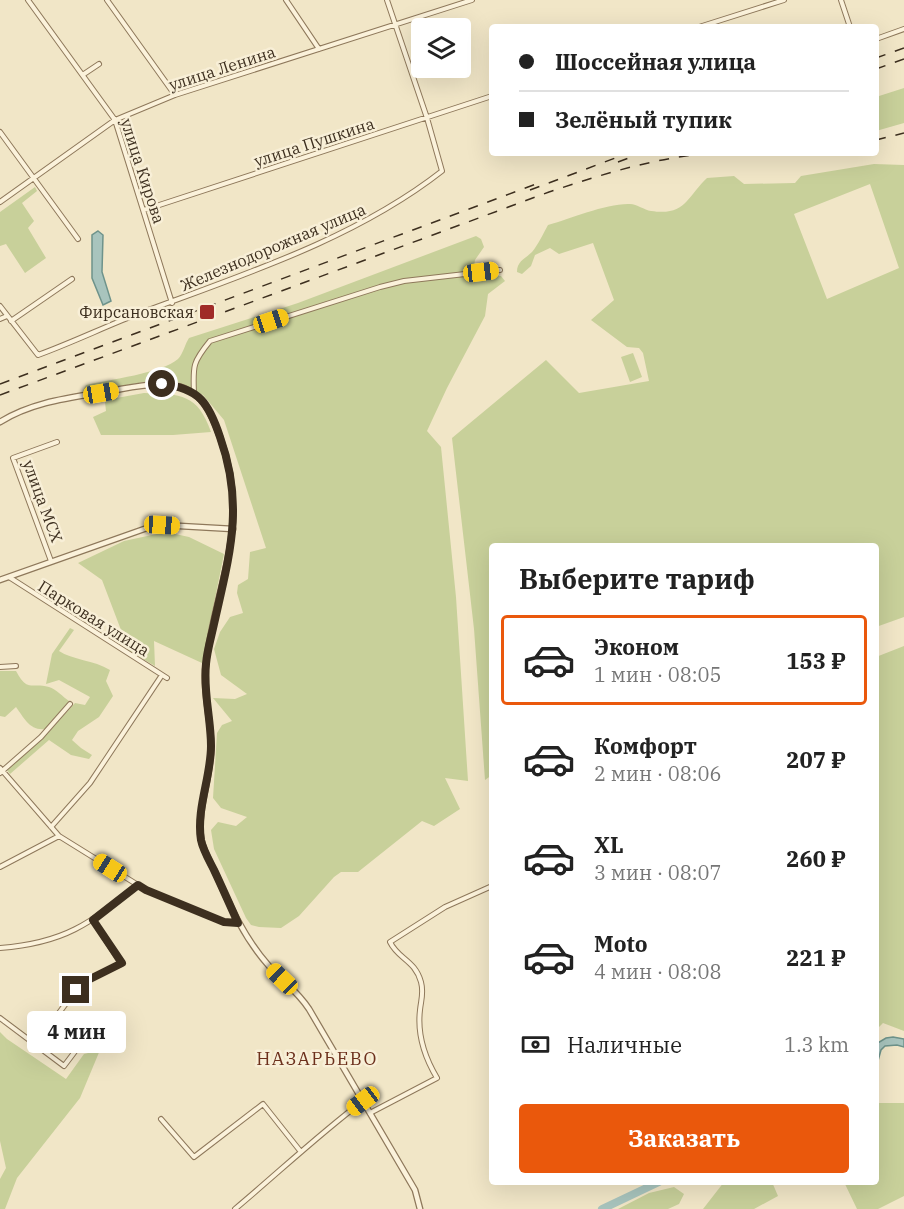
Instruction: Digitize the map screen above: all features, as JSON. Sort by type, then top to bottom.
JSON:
[{"type":"street","name":"улица Кирова","points":[[28,0],[84,74],[115,120],[172,303]]},
{"type":"street","points":[[106,0],[175,95]]},
{"type":"street","points":[[286,0],[319,48]]},
{"type":"street","points":[[387,0],[427,118]]},
{"type":"street","name":"улица Ленина","points":[[0,202],[115,120],[175,95],[319,48],[397,26],[472,0]]},
{"type":"street","points":[[708,24],[784,0]]},
{"type":"street","points":[[841,0],[849,24]]},
{"type":"street","points":[[879,38],[904,29]]},
{"type":"street","points":[[84,74],[99,64]]},
{"type":"street","name":"улица Пушкина","points":[[144,210],[489,97]]},
{"type":"street","name":"Железнодорожная улица","points":[[11,321],[38,355],[283,258],[376,215],[420,188],[442,171],[427,118]]},
{"type":"street","points":[[0,132],[78,239]]},
{"type":"street","points":[[194,394],[193,374],[196,358],[210,341],[404,281],[500,270]]},
{"type":"street","points":[[0,306],[11,321],[72,279]]},
{"type":"street","points":[[0,319],[7,316]]},
{"type":"street","points":[[0,422],[26,409],[72,397],[162,384],[186,389],[209,409],[226,454],[234,495],[229,560],[206,663],[205,684],[211,746],[200,821],[201,842],[238,923],[270,967],[303,1000],[415,1190],[420,1209]]},
{"type":"street","name":"улица МСХ","points":[[51,561],[13,459],[57,442]]},
{"type":"street","points":[[0,574],[0,580],[147,528],[162,525],[233,529]]},
{"type":"street","name":"Парковая улица","points":[[9,577],[167,678]]},
{"type":"street","points":[[0,667],[16,666]]},
{"type":"street","points":[[51,827],[90,783],[162,675]]},
{"type":"street","points":[[70,704],[40,737],[1,771],[59,836],[146,890],[224,922],[238,923]]},
{"type":"street","points":[[0,867],[59,836]]},
{"type":"street","points":[[0,948],[38,943],[66,934],[93,920],[138,885]]},
{"type":"street","points":[[370,1113],[437,1078],[422,1048],[420,1011],[423,999],[420,979],[411,963],[393,949],[390,942],[445,907],[489,887]]},
{"type":"street","points":[[53,1021],[76,990],[88,980],[122,963],[93,920]]},
{"type":"street","points":[[0,1018],[64,1066],[95,1025]]},
{"type":"street","points":[[235,1209],[320,1134],[363,1101]]},
{"type":"street","points":[[161,1119],[194,1157],[263,1104],[301,1152]]},
{"type":"green space","points":[[904,88],[904,123],[879,130],[879,96]]},
{"type":"green space","points":[[874,164],[904,165],[904,617],[879,626],[879,543],[489,543],[489,777],[485,780],[474,629],[452,438],[546,360],[579,393],[649,381],[643,353],[639,348],[627,347],[591,320],[614,300],[593,243],[559,254],[550,248],[535,255],[531,266],[522,274],[517,272],[518,265],[532,252],[548,225],[589,212],[621,204],[635,205],[651,211],[672,211],[684,204],[707,178],[734,176],[744,184],[795,183],[801,176]],"holes":[[[870,184],[899,268],[827,299],[794,214]]]},
{"type":"green space","points":[[35,187],[37,191],[22,203],[34,221],[28,228],[46,258],[25,273],[6,244],[0,246],[0,212]]},
{"type":"green space","points":[[476,236],[481,239],[484,247],[475,260],[472,279],[501,276],[505,281],[488,294],[485,316],[427,431],[441,447],[456,597],[468,781],[445,778],[460,809],[434,826],[422,821],[358,872],[341,872],[299,916],[281,928],[251,925],[214,849],[211,830],[218,822],[236,826],[247,817],[221,808],[213,798],[217,733],[222,725],[232,721],[213,698],[235,699],[247,694],[221,675],[214,649],[220,632],[230,617],[243,613],[237,593],[238,585],[248,579],[250,552],[266,548],[224,420],[203,395],[174,380],[156,380],[82,393],[86,385],[148,372],[170,364],[180,357],[189,338],[298,303]]},
{"type":"green space","points":[[633,353],[642,377],[630,382],[621,357]]},
{"type":"green space","points":[[144,393],[178,396],[194,403],[206,419],[211,432],[173,435],[101,435],[93,417],[106,411],[105,402]]},
{"type":"green space","points":[[166,532],[189,537],[224,554],[202,663],[154,641],[155,666],[129,651],[102,580],[78,563],[124,541]]},
{"type":"green space","points":[[70,628],[74,630],[59,651],[110,670],[106,681],[113,696],[99,717],[78,731],[72,740],[92,755],[89,759],[71,755],[49,740],[10,774],[7,770],[46,735],[75,703],[85,705],[90,697],[59,680],[46,684],[52,654]]},
{"type":"green space","points":[[904,646],[904,1031],[883,1023],[879,1027],[879,656]]},
{"type":"green space","points":[[0,671],[16,671],[27,684],[52,688],[69,701],[45,729],[31,726],[16,707],[5,717],[0,716]]},
{"type":"green space","points":[[0,1032],[66,1079],[84,1054],[100,1050],[80,1098],[17,1178],[5,1209],[0,1209],[0,1179],[6,1168],[0,1141]]},
{"type":"green space","points":[[879,1103],[904,1103],[904,1196],[878,1209],[857,1209],[845,1185],[879,1185]]},
{"type":"green space","points":[[722,1185],[773,1185],[778,1196],[754,1209],[703,1209]]},
{"type":"green space","points":[[674,1187],[684,1194],[679,1204],[668,1209],[618,1209],[649,1193]]},
{"type":"water","points":[[98,231],[103,235],[102,272],[111,301],[103,305],[92,278],[92,235]]},
{"type":"water","points":[[886,1038],[904,1039],[904,1047],[885,1046],[879,1057],[879,1042]]},
{"type":"waterway","points":[[602,1209],[653,1185]]},
{"type":"railway","points":[[879,57],[904,48]]},
{"type":"railway","points":[[879,68],[904,59]]},
{"type":"railway","points":[[879,139],[904,133]]},
{"type":"railway","points":[[530,190],[621,156]]},
{"type":"railway","points":[[618,162],[634,156]]},
{"type":"railway","points":[[0,395],[549,192],[609,173],[685,156]]},
{"type":"railway","points":[[0,384],[536,184]]},
{"type":"place","name":"Фирсановская","points":[[207,312]]},
{"type":"district","name":"НАЗАРЬЕВО","points":[[317,1058]]},
{"type":"route","points":[[76,990],[88,980],[122,963],[93,920],[138,885],[224,922],[238,923],[201,842],[200,821],[211,746],[206,705],[206,663],[229,560],[234,495],[226,454],[209,409],[198,396],[186,389],[162,384]]}]
